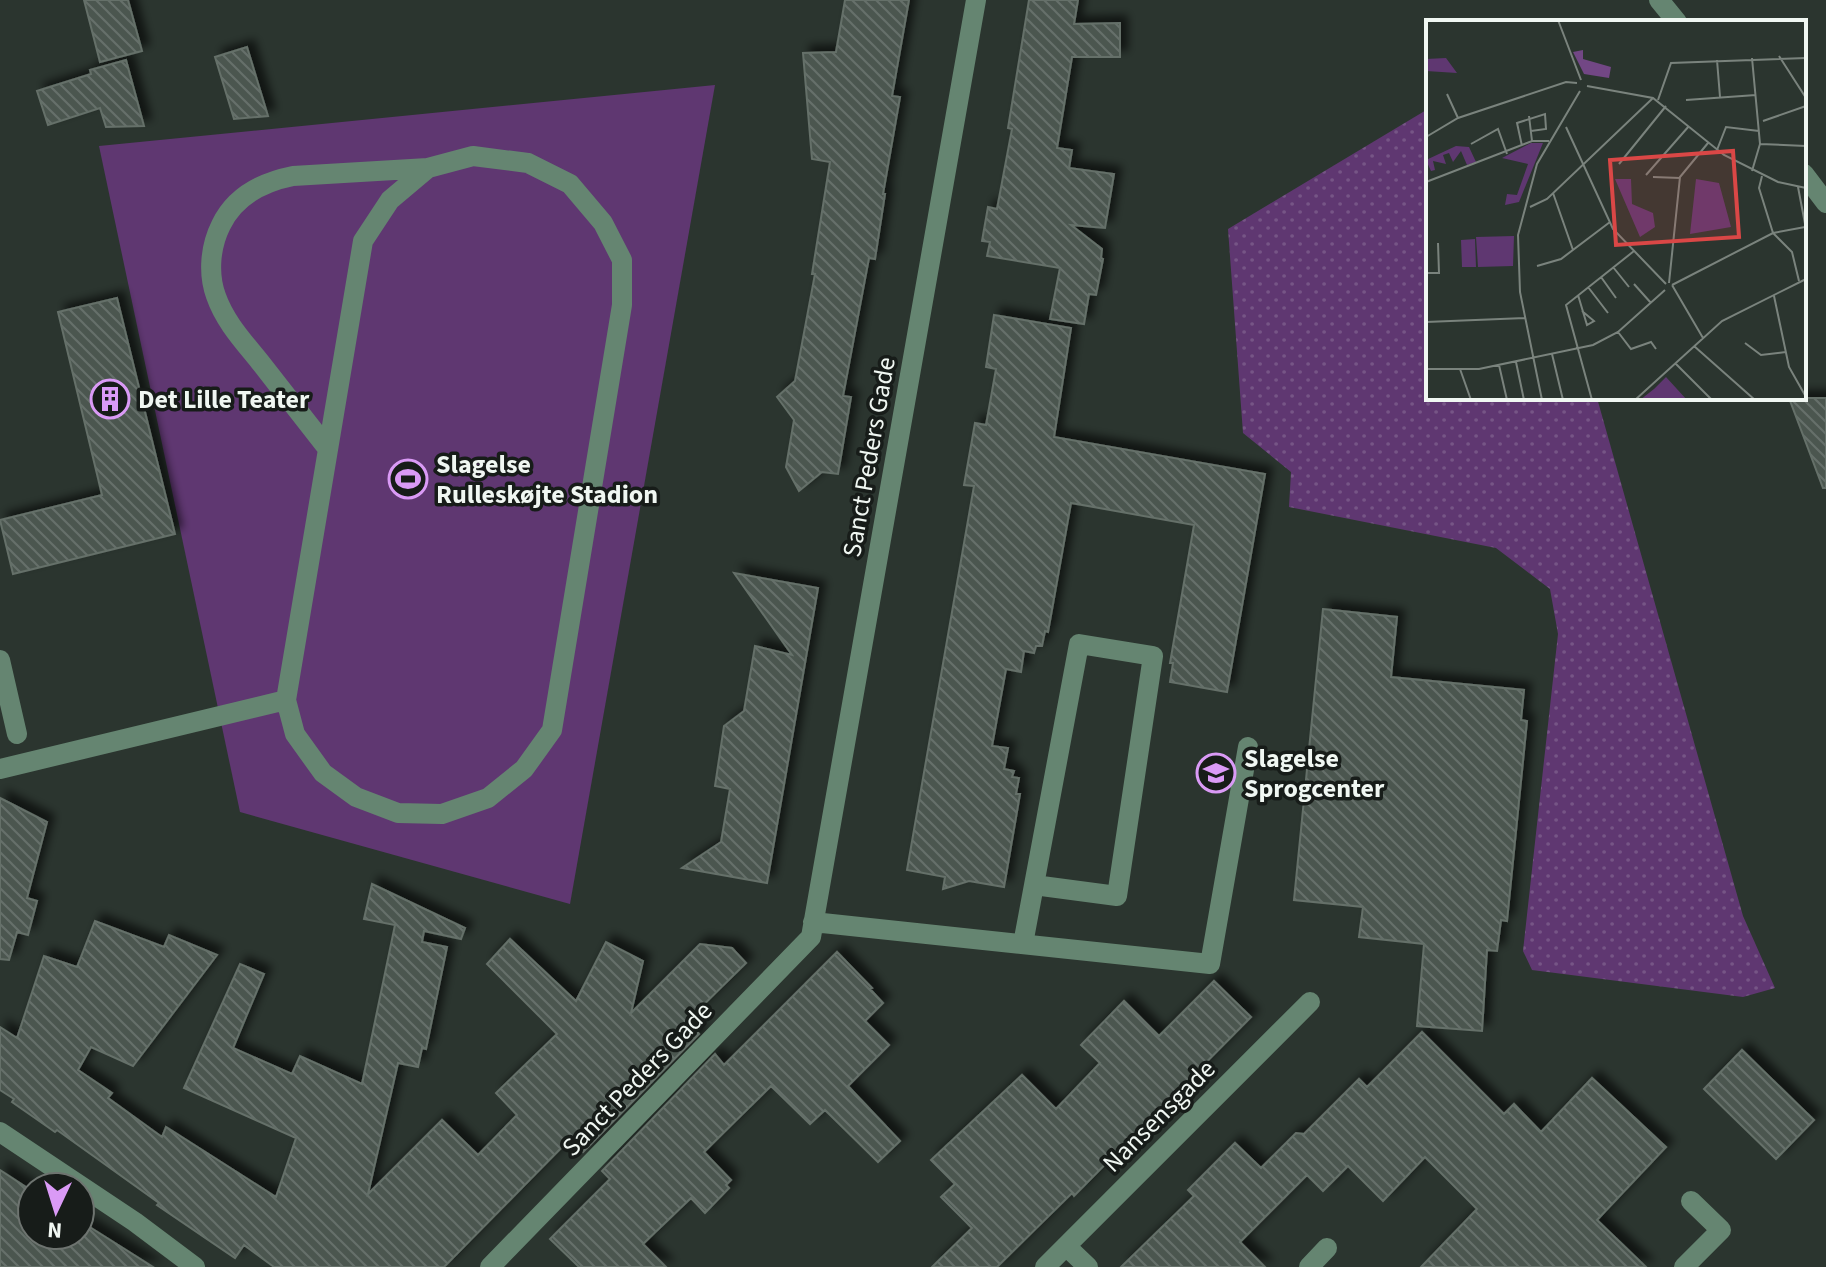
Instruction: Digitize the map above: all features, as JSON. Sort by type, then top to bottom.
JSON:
[{"type":"street","name":"Sanct Peders Gade","points":[[490,1267],[811,937],[976,0]]},
{"type":"street","points":[[1659,0],[1675,20]]},
{"type":"street","points":[[328,449],[228,322],[216,296],[211,272],[217,233],[233,206],[246,195],[277,179],[428,168],[473,156],[528,163],[570,184],[603,223],[622,260],[622,305],[552,730],[524,769],[488,798],[442,814],[398,813],[356,797],[323,773],[295,734],[286,700],[363,241],[390,200],[428,168]]},
{"type":"street","points":[[1806,177],[1826,203]]},
{"type":"street","points":[[1023,944],[1034,885],[1079,644],[1153,656],[1117,896],[1034,885]]},
{"type":"street","points":[[0,660],[17,734]]},
{"type":"street","points":[[0,769],[286,700]]},
{"type":"street","points":[[813,922],[1210,964],[1248,747]]},
{"type":"street","name":"Nansensgade","points":[[1045,1267],[1310,1002]]},
{"type":"street","points":[[0,1132],[135,1222],[195,1267]]},
{"type":"street","points":[[1684,1267],[1721,1230],[1691,1201]]},
{"type":"street","points":[[1066,1246],[1088,1267]]},
{"type":"street","points":[[1309,1267],[1327,1248]]},
{"type":"shaded area","name":"Slagelse Rulleskøjte Stadion","points":[[715,85],[570,904],[240,812],[99,146]]},
{"type":"shaded area","points":[[1426,110],[1426,400],[1598,400],[1743,916],[1775,988],[1743,997],[1532,970],[1523,951],[1558,634],[1550,589],[1496,548],[1289,507],[1291,472],[1243,433],[1228,229]]},
{"type":"building","points":[[84,0],[128,0],[142,51],[100,62]]},
{"type":"building","points":[[845,0],[909,0],[892,96],[900,97],[875,259],[869,258],[843,396],[851,397],[838,474],[822,472],[799,491],[786,467],[794,420],[777,397],[795,381],[815,274],[812,274],[830,162],[812,159],[803,53],[836,52]]},
{"type":"building","points":[[1029,0],[1078,0],[1074,24],[1120,23],[1120,57],[1072,57],[1057,148],[1072,150],[1069,168],[1114,174],[1105,228],[1071,225],[1102,249],[1096,295],[1089,294],[1084,324],[1050,319],[1060,268],[987,256],[990,242],[982,241],[988,207],[997,209],[1012,129],[1008,128]]},
{"type":"building","points":[[247,47],[268,116],[234,119],[215,57]]},
{"type":"building","points":[[126,60],[144,126],[106,127],[100,108],[48,125],[37,91]]},
{"type":"building","name":"Det Lille Teater","points":[[117,298],[175,534],[13,574],[0,520],[102,495],[58,312]]},
{"type":"building","points":[[994,315],[1071,328],[1054,437],[1265,474],[1227,692],[1170,682],[1173,663],[1170,663],[1194,525],[1071,503],[1048,632],[1045,631],[1042,646],[1036,646],[1034,653],[1024,651],[1021,672],[1006,669],[992,746],[1008,748],[1004,769],[1014,771],[1012,777],[1019,778],[1016,794],[1020,794],[1004,887],[969,881],[943,889],[945,877],[907,870],[974,486],[964,485],[975,423],[986,425],[996,369],[986,367]]},
{"type":"building","points":[[1826,398],[1826,488],[1823,488],[1790,400]]},
{"type":"building","points":[[734,573],[818,588],[767,883],[682,868],[721,842],[730,789],[715,786],[724,726],[744,711],[755,646],[792,655]]},
{"type":"building","points":[[1323,609],[1397,617],[1391,677],[1524,690],[1521,720],[1527,721],[1507,921],[1501,920],[1497,951],[1487,950],[1482,1031],[1417,1026],[1424,944],[1359,937],[1363,907],[1294,900]]},
{"type":"building","points":[[0,798],[47,822],[27,898],[37,901],[28,935],[17,932],[9,960],[0,959]]},
{"type":"building","points":[[372,884],[465,928],[461,939],[424,931],[422,942],[447,947],[426,1049],[422,1048],[418,1067],[398,1063],[368,1194],[442,1120],[478,1155],[517,1115],[496,1093],[557,1034],[487,964],[510,939],[576,1001],[606,942],[643,961],[631,1013],[700,944],[732,948],[746,963],[688,1020],[699,1034],[583,1152],[570,1139],[444,1267],[274,1267],[244,1245],[235,1258],[157,1205],[159,1203],[57,1130],[55,1132],[12,1102],[14,1099],[0,1090],[0,1027],[17,1038],[44,956],[77,967],[95,921],[164,947],[169,935],[217,955],[133,1066],[91,1047],[78,1070],[112,1093],[108,1098],[162,1137],[166,1127],[276,1197],[296,1138],[184,1088],[240,964],[264,974],[233,1048],[292,1074],[300,1056],[362,1084],[395,925],[364,919]]},
{"type":"building","points":[[837,952],[883,1003],[865,1021],[889,1045],[848,1086],[900,1141],[878,1162],[825,1110],[810,1124],[771,1086],[704,1152],[731,1180],[726,1185],[729,1188],[705,1213],[691,1198],[643,1244],[666,1267],[579,1267],[550,1239],[610,1179],[602,1171],[715,1054],[724,1065]]},
{"type":"building","points":[[1214,981],[1251,1017],[1074,1196],[1072,1193],[997,1267],[932,1267],[972,1228],[941,1197],[955,1184],[931,1160],[1022,1075],[1056,1109],[1100,1063],[1081,1045],[1124,1001],[1159,1036]]},
{"type":"building","points":[[1422,1032],[1504,1114],[1514,1104],[1541,1132],[1592,1078],[1666,1147],[1597,1220],[1646,1267],[1421,1267],[1477,1209],[1425,1157],[1383,1201],[1348,1166],[1323,1191],[1307,1175],[1240,1242],[1265,1267],[1121,1267],[1194,1196],[1188,1190],[1235,1143],[1261,1168],[1296,1133],[1304,1134],[1359,1079],[1367,1087]]},
{"type":"building","points":[[1742,1050],[1814,1120],[1776,1159],[1704,1089]]},
{"type":"building","points":[[0,1170],[16,1180],[16,1251],[96,1251],[96,1231],[153,1267],[0,1267]]},
{"type":"place","name":"Det Lille Teater","points":[[110,399]]},
{"type":"place","name":"Slagelse Rulleskøjte Stadion","points":[[408,479]]},
{"type":"place","name":"Slagelse Sprogcenter","points":[[1216,773]]}]
